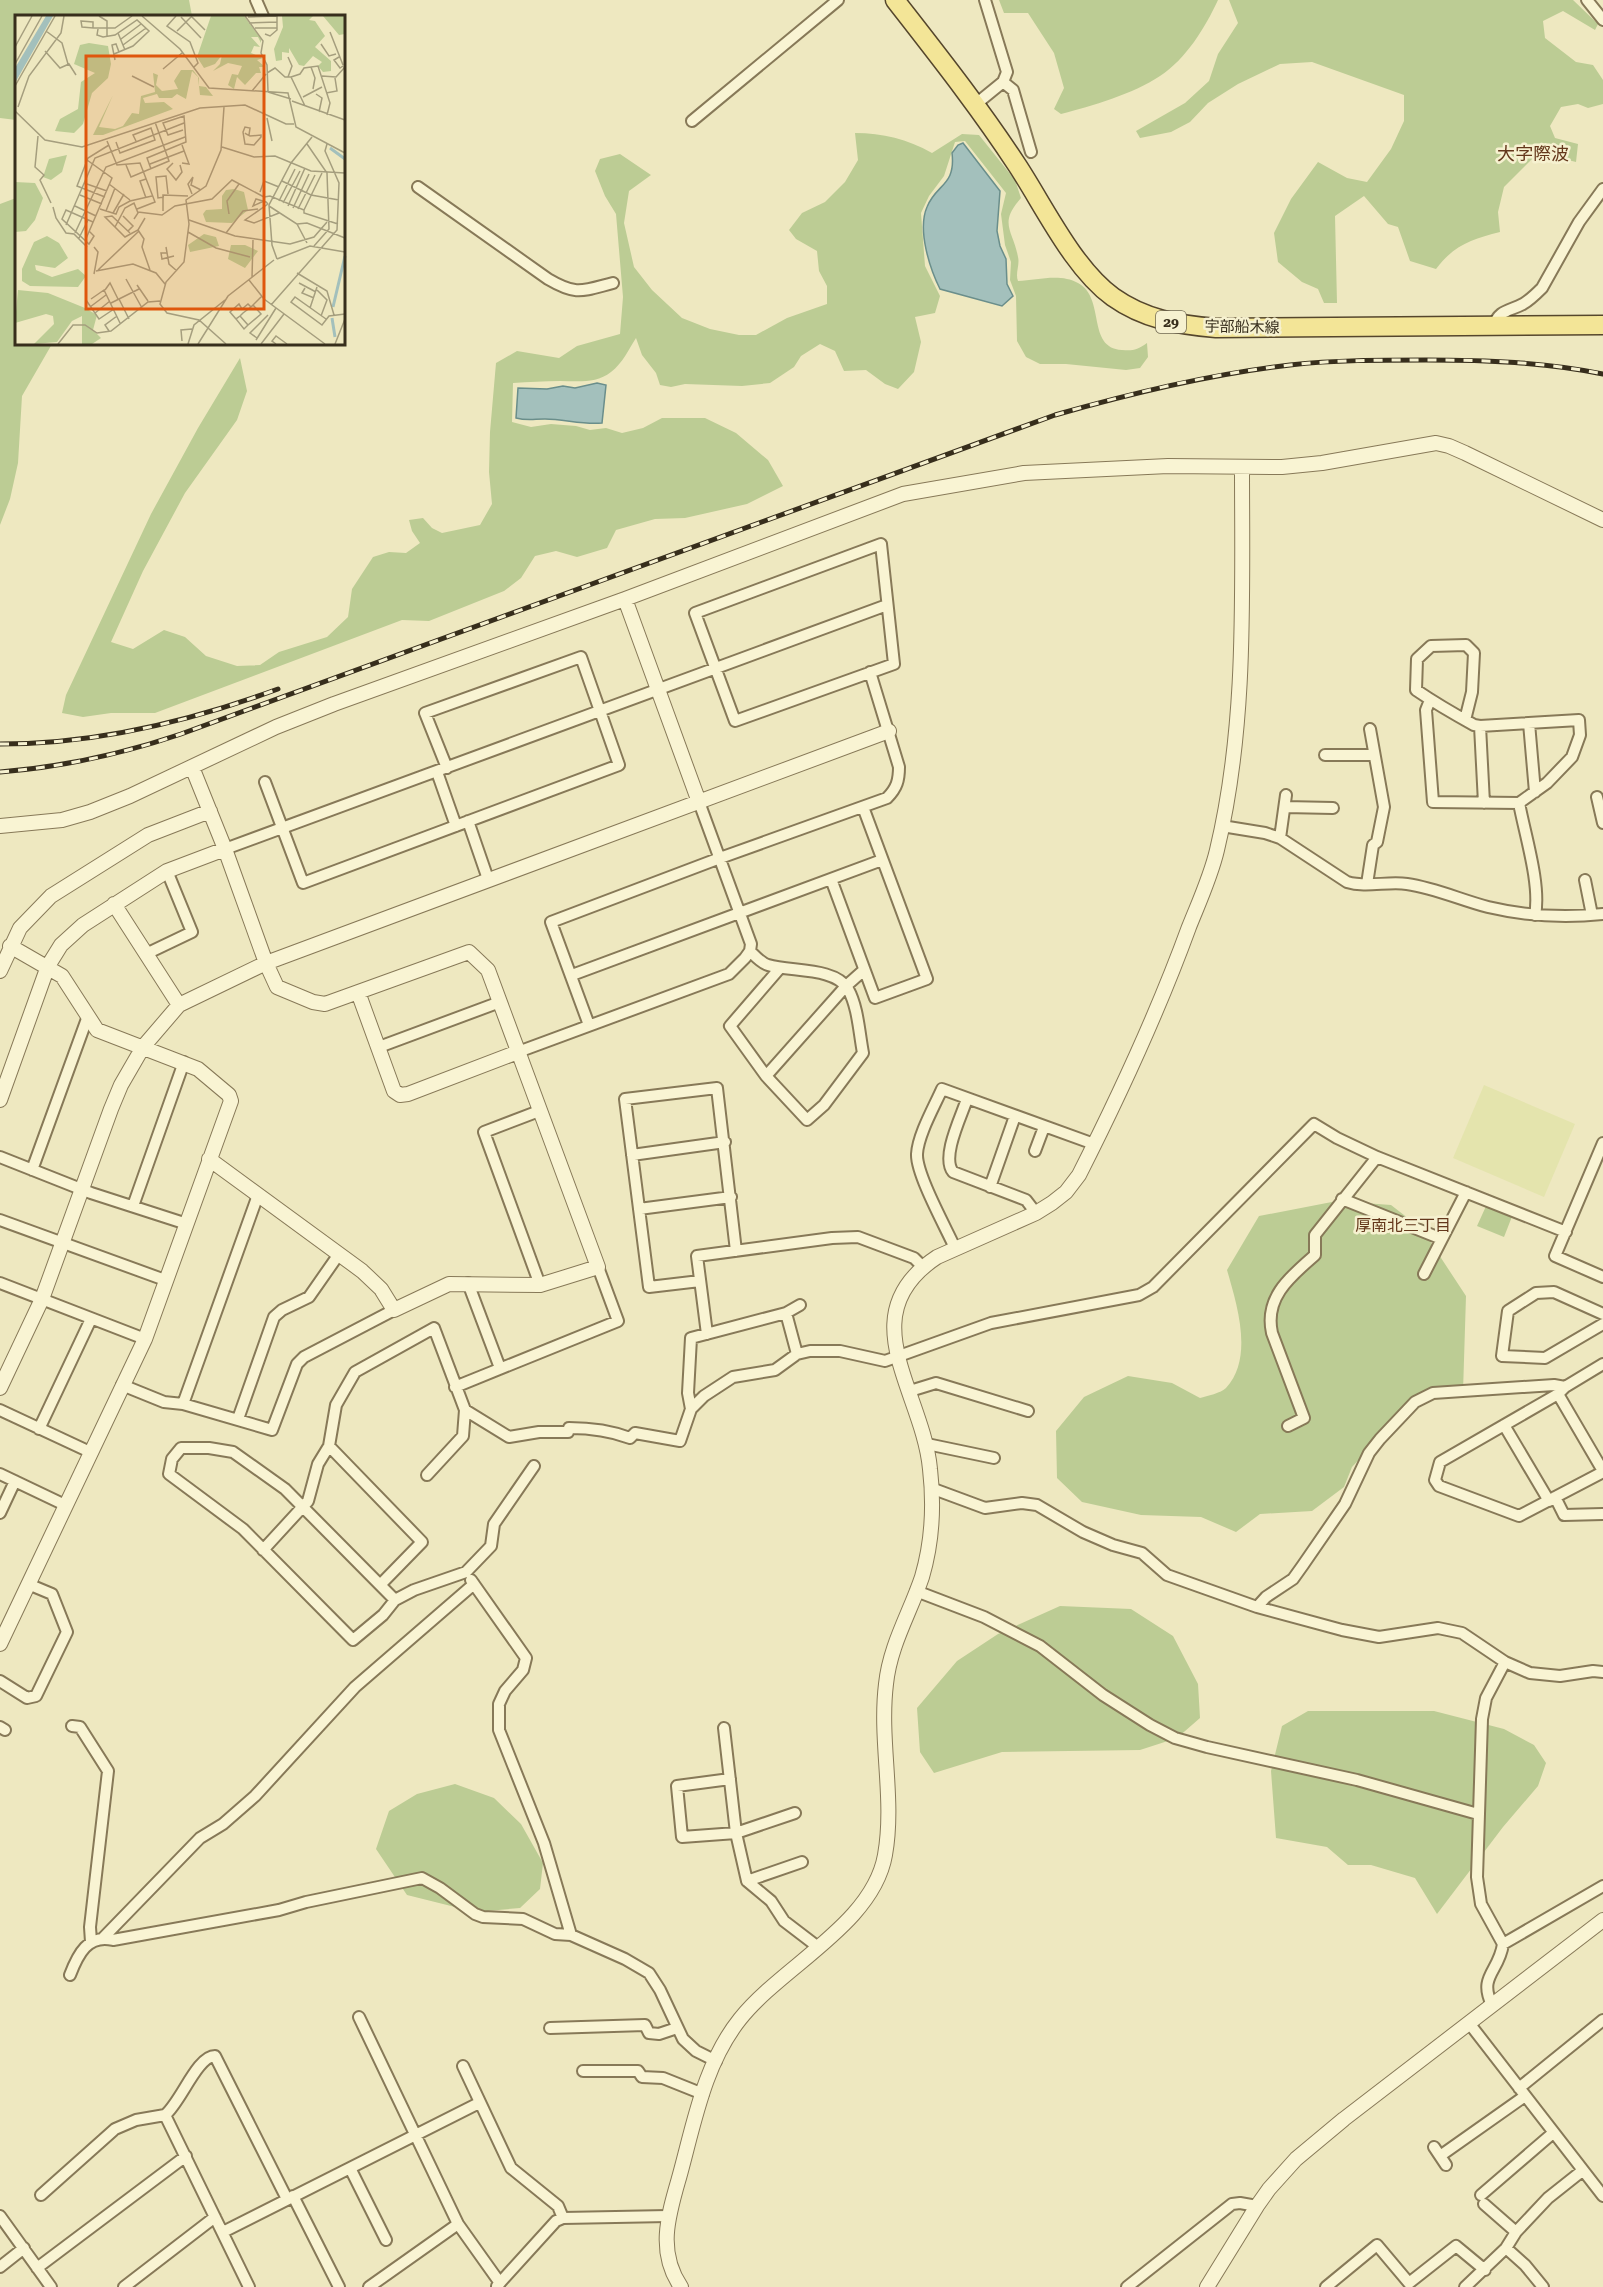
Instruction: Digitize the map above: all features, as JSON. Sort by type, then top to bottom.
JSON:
[{"type":"main road","name":"宇部船木線","points":[[895,0],[976,104],[1017,164],[1069,249],[1112,296],[1143,314],[1161,321],[1216,328],[1603,325]]},
{"type":"street","points":[[256,0],[263,15]]},
{"type":"street","points":[[692,121],[838,0]]},
{"type":"street","points":[[976,104],[1004,82],[1007,72],[985,0]]},
{"type":"street","points":[[1587,0],[1603,20]]},
{"type":"street","points":[[1004,82],[1013,90],[1031,152]]},
{"type":"street","points":[[418,187],[565,289],[576,292],[613,283]]},
{"type":"street","points":[[1494,326],[1496,318],[1504,311],[1520,306],[1534,297],[1542,288],[1579,222],[1603,189]]},
{"type":"street","points":[[0,826],[62,820],[90,812],[130,796],[276,727],[324,708],[625,600],[903,494],[990,478],[1055,470],[1168,466],[1282,467],[1322,463],[1436,443],[1465,453],[1603,520]]},
{"type":"street","points":[[681,2287],[672,2272],[666,2250],[668,2216],[703,2094],[727,2038],[767,1989],[818,1947],[863,1905],[884,1863],[888,1825],[884,1707],[886,1684],[895,1643],[926,1562],[931,1488],[927,1444],[898,1356],[893,1332],[897,1303],[907,1283],[922,1266],[955,1248],[1036,1213],[1066,1192],[1079,1175],[1145,1040],[1170,979],[1216,852],[1232,762],[1241,648],[1242,466]]},
{"type":"street","points":[[881,544],[894,664],[735,721],[715,667],[695,613],[881,544]]},
{"type":"street","points":[[358,992],[394,1091],[400,1095],[408,1094],[729,974],[750,951],[751,944],[740,913],[625,600]]},
{"type":"street","points":[[0,1100],[48,966],[61,945],[82,925],[167,871],[887,605]]},
{"type":"street","points":[[1430,700],[1426,710],[1433,802],[1518,803],[1546,783],[1572,757],[1580,735],[1579,720],[1480,726],[1465,720],[1430,700],[1416,690],[1417,659],[1431,646],[1466,645],[1474,653],[1472,692],[1465,720]]},
{"type":"street","points":[[265,782],[303,883],[620,765],[580,657],[425,713],[456,826]]},
{"type":"street","points":[[589,1025],[551,922],[887,798],[895,791],[899,767],[870,672]]},
{"type":"street","points":[[1529,723],[1535,792]]},
{"type":"street","points":[[1480,726],[1484,803]]},
{"type":"street","points":[[1366,884],[1372,845],[1377,842],[1384,807],[1370,729]]},
{"type":"street","points":[[0,1388],[42,1299],[81,1189],[122,1085],[143,1047],[179,1005],[266,963],[889,731]]},
{"type":"street","points":[[1325,754],[1374,755]]},
{"type":"street","points":[[192,767],[277,987],[313,1002],[325,1004],[469,952],[488,970],[618,1321],[455,1387]]},
{"type":"street","points":[[1280,838],[1286,795]]},
{"type":"street","points":[[1597,797],[1603,823]]},
{"type":"street","points":[[1518,803],[1536,887],[1538,904],[1535,915]]},
{"type":"street","points":[[831,879],[875,998],[927,979],[862,807]]},
{"type":"street","points":[[1285,807],[1334,808]]},
{"type":"street","points":[[0,971],[20,928],[34,911],[58,891],[148,835],[210,811]]},
{"type":"street","points":[[468,821],[488,879]]},
{"type":"street","points":[[1222,826],[1265,833],[1280,838],[1347,882],[1356,885],[1407,884],[1487,907],[1535,915],[1551,917],[1598,915],[1585,880]]},
{"type":"street","points":[[572,975],[882,860]]},
{"type":"street","points":[[146,954],[192,932],[167,871]]},
{"type":"street","points":[[114,904],[179,1005]]},
{"type":"street","points":[[0,1644],[145,1339],[231,1101],[230,1095],[198,1069],[97,1030],[62,976],[10,946]]},
{"type":"street","points":[[750,951],[765,964],[818,972],[837,980],[846,986],[854,1002],[863,1053],[824,1105],[807,1120],[766,1076],[730,1026],[780,968]]},
{"type":"street","points":[[766,1076],[846,986],[864,970]]},
{"type":"street","points":[[379,1047],[500,1002]]},
{"type":"street","points":[[32,1170],[88,1016]]},
{"type":"street","points":[[133,1206],[184,1062]]},
{"type":"street","points":[[700,1281],[649,1287],[626,1099],[717,1088],[736,1251]]},
{"type":"street","points":[[955,1248],[920,1170],[917,1155],[942,1089],[1094,1144]]},
{"type":"street","points":[[967,1099],[949,1154],[949,1167],[953,1172],[1026,1200],[1036,1213]]},
{"type":"street","points":[[539,1111],[484,1132],[540,1285]]},
{"type":"street","points":[[990,1187],[1016,1116]]},
{"type":"street","points":[[465,1410],[509,1437],[530,1432],[568,1432],[568,1428],[585,1428],[610,1431],[630,1438],[635,1433],[680,1441],[691,1409],[704,1396],[733,1377],[775,1370],[797,1354],[820,1350],[840,1351],[885,1361],[991,1323],[1131,1297],[1153,1287],[1314,1124],[1336,1138],[1377,1156],[1566,1232]]},
{"type":"street","points":[[1035,1151],[1044,1126]]},
{"type":"street","points":[[632,1155],[724,1142]]},
{"type":"street","points":[[1603,1143],[1555,1257],[1603,1276]]},
{"type":"street","points":[[1288,1426],[1304,1418],[1272,1333],[1269,1321],[1271,1308],[1281,1286],[1315,1255],[1315,1235],[1377,1156]]},
{"type":"street","points":[[0,1157],[81,1189],[187,1224]]},
{"type":"street","points":[[209,1159],[363,1271],[381,1289],[394,1310]]},
{"type":"street","points":[[1424,1275],[1466,1192]]},
{"type":"street","points":[[183,1404],[258,1195]]},
{"type":"street","points":[[639,1209],[731,1197]]},
{"type":"street","points":[[1342,1199],[1442,1239]]},
{"type":"street","points":[[0,1220],[165,1280]]},
{"type":"street","points":[[706,1334],[697,1256],[832,1238],[858,1237],[915,1258],[922,1266]]},
{"type":"street","points":[[238,1419],[274,1317],[282,1310],[309,1297],[339,1254]]},
{"type":"street","points":[[122,1385],[164,1402],[183,1404],[272,1430],[297,1364],[304,1357],[394,1310],[449,1284],[540,1285],[598,1267]]},
{"type":"street","points":[[0,1283],[145,1339]]},
{"type":"street","points":[[468,1283],[500,1368]]},
{"type":"street","points":[[1603,1314],[1554,1292],[1536,1293],[1508,1311],[1502,1356],[1545,1358],[1603,1324]]},
{"type":"street","points":[[691,1409],[688,1393],[691,1338],[786,1313],[800,1305]]},
{"type":"street","points":[[786,1313],[797,1354]]},
{"type":"street","points":[[39,1429],[92,1319]]},
{"type":"street","points":[[263,1550],[308,1501],[318,1464],[329,1446],[336,1406],[354,1372],[434,1328],[465,1410],[463,1436],[427,1475]]},
{"type":"street","points":[[1257,1607],[1266,1597],[1293,1579],[1345,1504],[1369,1453],[1414,1402],[1433,1393],[1554,1385],[1562,1390],[1603,1471],[1519,1516],[1439,1486],[1435,1480],[1440,1462],[1504,1425],[1562,1390],[1603,1364]]},
{"type":"street","points":[[910,1391],[936,1383],[1028,1411]]},
{"type":"street","points":[[0,1410],[90,1452]]},
{"type":"street","points":[[1504,1425],[1564,1515],[1603,1514]]},
{"type":"street","points":[[927,1444],[994,1458]]},
{"type":"street","points":[[329,1446],[422,1542],[381,1584]]},
{"type":"street","points":[[395,1600],[285,1489],[233,1452],[209,1448],[181,1448],[172,1460],[169,1474],[243,1530],[353,1640],[382,1615],[395,1600],[414,1590],[465,1572],[491,1545],[494,1524],[534,1466]]},
{"type":"street","points":[[0,1474],[65,1505]]},
{"type":"street","points":[[0,1513],[15,1481]]},
{"type":"street","points":[[931,1488],[985,1508],[1022,1503],[1037,1505],[1083,1532],[1113,1545],[1142,1553],[1167,1575],[1257,1607],[1372,1636],[1393,1635],[1424,1628],[1450,1630],[1468,1636],[1505,1662],[1530,1673],[1560,1676],[1593,1671],[1603,1672]]},
{"type":"street","points":[[465,1572],[526,1658],[523,1670],[505,1691],[499,1704],[500,1730],[544,1844],[572,1935]]},
{"type":"street","points":[[0,1681],[27,1698],[36,1696],[67,1632],[52,1594],[28,1584]]},
{"type":"street","points":[[70,1975],[77,1959],[91,1942],[103,1938],[200,1838],[223,1824],[255,1796],[355,1687],[474,1584]]},
{"type":"street","points":[[916,1591],[984,1617],[1040,1646],[1103,1695],[1175,1738],[1357,1780],[1479,1814]]},
{"type":"street","points":[[1503,1944],[1485,1915],[1478,1892],[1482,1719],[1486,1698],[1505,1662]]},
{"type":"street","points":[[72,1726],[80,1727],[108,1771],[90,1927],[91,1942]]},
{"type":"street","points":[[724,1728],[736,1833],[747,1881],[771,1901],[784,1921],[818,1947]]},
{"type":"street","points":[[730,1779],[677,1786],[682,1837],[736,1833],[795,1813]]},
{"type":"street","points":[[747,1881],[802,1862]]},
{"type":"street","points":[[103,1938],[113,1940],[279,1910],[306,1902],[422,1878],[440,1888],[475,1914],[483,1917],[514,1917],[555,1934],[572,1935],[626,1959],[649,1973],[660,1990],[683,2039],[696,2051],[716,2061]]},
{"type":"street","points":[[1492,2006],[1486,1986],[1503,1944],[1603,1887]]},
{"type":"street","points":[[1207,2287],[1257,2206],[1296,2159],[1603,1920]]},
{"type":"street","points":[[359,2017],[458,2224],[498,2285],[556,2221],[563,2218],[668,2216]]},
{"type":"street","points":[[1440,2156],[1522,2092],[1603,2020]]},
{"type":"street","points":[[1469,2024],[1603,2196]]},
{"type":"street","points":[[550,2028],[645,2025],[649,2032],[659,2034],[677,2028]]},
{"type":"street","points":[[41,2195],[115,2129],[135,2120],[165,2115],[180,2099],[199,2065],[206,2058],[215,2056],[339,2287]]},
{"type":"street","points":[[463,2066],[511,2168],[558,2206],[563,2218]]},
{"type":"street","points":[[583,2071],[638,2071],[642,2077],[663,2078],[703,2094]]},
{"type":"street","points":[[223,2232],[479,2103]]},
{"type":"street","points":[[165,2115],[223,2232],[246,2286]]},
{"type":"street","points":[[1516,2232],[1483,2199],[1553,2133]]},
{"type":"street","points":[[38,2268],[186,2156]]},
{"type":"street","points":[[350,2168],[386,2240]]},
{"type":"street","points":[[1467,2286],[1506,2248],[1516,2232],[1548,2198],[1582,2171]]},
{"type":"street","points":[[1127,2287],[1232,2204],[1257,2206]]},
{"type":"street","points":[[0,2217],[51,2287]]},
{"type":"street","points":[[124,2287],[215,2217]]},
{"type":"street","points":[[369,2287],[458,2224]]},
{"type":"street","points":[[1326,2287],[1377,2245],[1407,2285],[1456,2246],[1485,2270]]},
{"type":"street","points":[[0,2267],[24,2248]]},
{"type":"street","points":[[1506,2248],[1525,2265],[1543,2287]]},
{"type":"green space","points":[[0,0],[189,0],[192,15],[15,15],[15,120],[0,118]]},
{"type":"green space","points":[[999,0],[1218,0],[1194,42],[1178,61],[1160,76],[1125,94],[1061,114],[1054,109],[1064,88],[1054,53],[1028,13],[1004,13]]},
{"type":"green space","points":[[1229,0],[1573,0],[1598,24],[1595,30],[1563,11],[1543,21],[1545,38],[1576,62],[1593,65],[1603,80],[1603,104],[1588,108],[1578,104],[1561,107],[1550,126],[1555,138],[1578,144],[1576,162],[1548,155],[1532,159],[1504,187],[1498,212],[1500,232],[1464,244],[1450,254],[1436,269],[1410,261],[1398,227],[1388,224],[1364,196],[1335,216],[1337,303],[1324,303],[1318,289],[1302,282],[1278,262],[1274,233],[1291,199],[1318,162],[1347,178],[1367,182],[1391,149],[1404,121],[1404,95],[1312,62],[1280,64],[1238,84],[1208,103],[1190,122],[1171,132],[1140,138],[1136,131],[1185,103],[1209,81],[1218,54],[1238,23]]},
{"type":"green space","points":[[855,133],[895,138],[932,153],[962,134],[979,135],[1015,180],[1021,198],[1010,214],[1009,221],[1018,257],[1018,281],[1064,278],[1078,283],[1092,300],[1104,341],[1111,347],[1122,350],[1138,349],[1147,343],[1148,357],[1140,368],[1126,370],[1066,364],[1040,364],[1026,357],[1017,341],[1016,296],[1010,280],[1011,262],[1005,245],[1001,214],[1006,193],[965,141],[955,142],[944,176],[929,196],[921,213],[925,266],[940,296],[935,313],[915,317],[921,342],[914,372],[898,389],[885,384],[866,370],[844,371],[835,351],[820,344],[801,356],[794,367],[770,383],[742,386],[685,384],[671,387],[660,385],[656,373],[642,355],[636,338],[619,365],[605,376],[586,381],[513,383],[512,422],[531,427],[551,424],[576,426],[590,430],[606,428],[622,433],[643,428],[662,418],[705,418],[736,433],[768,460],[783,486],[747,504],[685,518],[655,519],[616,530],[607,548],[577,557],[556,551],[535,556],[521,578],[504,591],[429,621],[402,620],[155,713],[111,713],[83,717],[62,713],[66,695],[151,514],[240,358],[247,391],[237,420],[185,493],[143,571],[111,642],[133,649],[164,630],[185,637],[206,656],[237,666],[260,665],[279,652],[327,637],[348,617],[352,589],[373,557],[389,552],[406,553],[420,543],[412,531],[409,520],[423,518],[432,528],[442,533],[480,525],[492,504],[489,472],[490,432],[496,363],[517,351],[559,358],[577,346],[620,334],[623,297],[616,214],[605,196],[595,171],[600,159],[620,154],[651,175],[629,191],[624,223],[634,267],[652,290],[682,318],[710,329],[739,335],[756,335],[787,318],[827,304],[827,286],[819,271],[817,251],[796,239],[789,230],[802,213],[825,202],[845,182],[858,160]]},
{"type":"green space","points":[[15,198],[15,345],[51,345],[22,396],[18,463],[10,499],[0,525],[0,204]]},
{"type":"green space","points":[[1484,1085],[1575,1124],[1544,1197],[1453,1158]]},
{"type":"green space","points":[[1337,1201],[1391,1205],[1422,1229],[1466,1296],[1463,1392],[1416,1398],[1352,1467],[1344,1487],[1312,1511],[1260,1514],[1236,1532],[1201,1517],[1141,1515],[1082,1502],[1057,1478],[1056,1431],[1084,1397],[1128,1376],[1172,1383],[1200,1398],[1224,1390],[1234,1376],[1241,1347],[1241,1331],[1227,1270],[1259,1216]]},
{"type":"green space","points":[[1487,1204],[1513,1214],[1504,1237],[1477,1226]]},
{"type":"green space","points":[[1060,1606],[1131,1609],[1173,1636],[1198,1684],[1200,1718],[1177,1738],[1140,1750],[1002,1752],[934,1773],[920,1752],[917,1708],[957,1661],[998,1634]]},
{"type":"green space","points":[[1308,1711],[1434,1711],[1504,1729],[1534,1745],[1546,1763],[1538,1786],[1503,1827],[1437,1914],[1415,1878],[1371,1865],[1348,1865],[1327,1847],[1276,1838],[1271,1771],[1282,1726]]},
{"type":"green space","points":[[455,1784],[494,1798],[521,1824],[543,1863],[540,1889],[520,1908],[475,1912],[407,1895],[376,1849],[389,1811],[417,1794]]},
{"type":"water","points":[[963,143],[1000,191],[997,231],[1006,259],[1007,284],[1013,296],[1002,306],[940,289],[926,249],[923,227],[927,207],[948,179],[951,172],[952,153],[958,145]]},
{"type":"water","points":[[597,383],[606,385],[602,423],[516,418],[518,388],[547,389],[563,386],[575,388]]},
{"type":"railway","points":[[0,772],[92,759],[181,734],[1055,415],[1142,392],[1260,369],[1341,361],[1493,361],[1537,364],[1603,374]]},
{"type":"railway","points":[[0,744],[71,740],[141,729],[210,712],[278,689]]},
{"type":"district","name":"大字際波","points":[[1533,153]]},
{"type":"district","name":"厚南北三丁目","points":[[1403,1225]]}]
